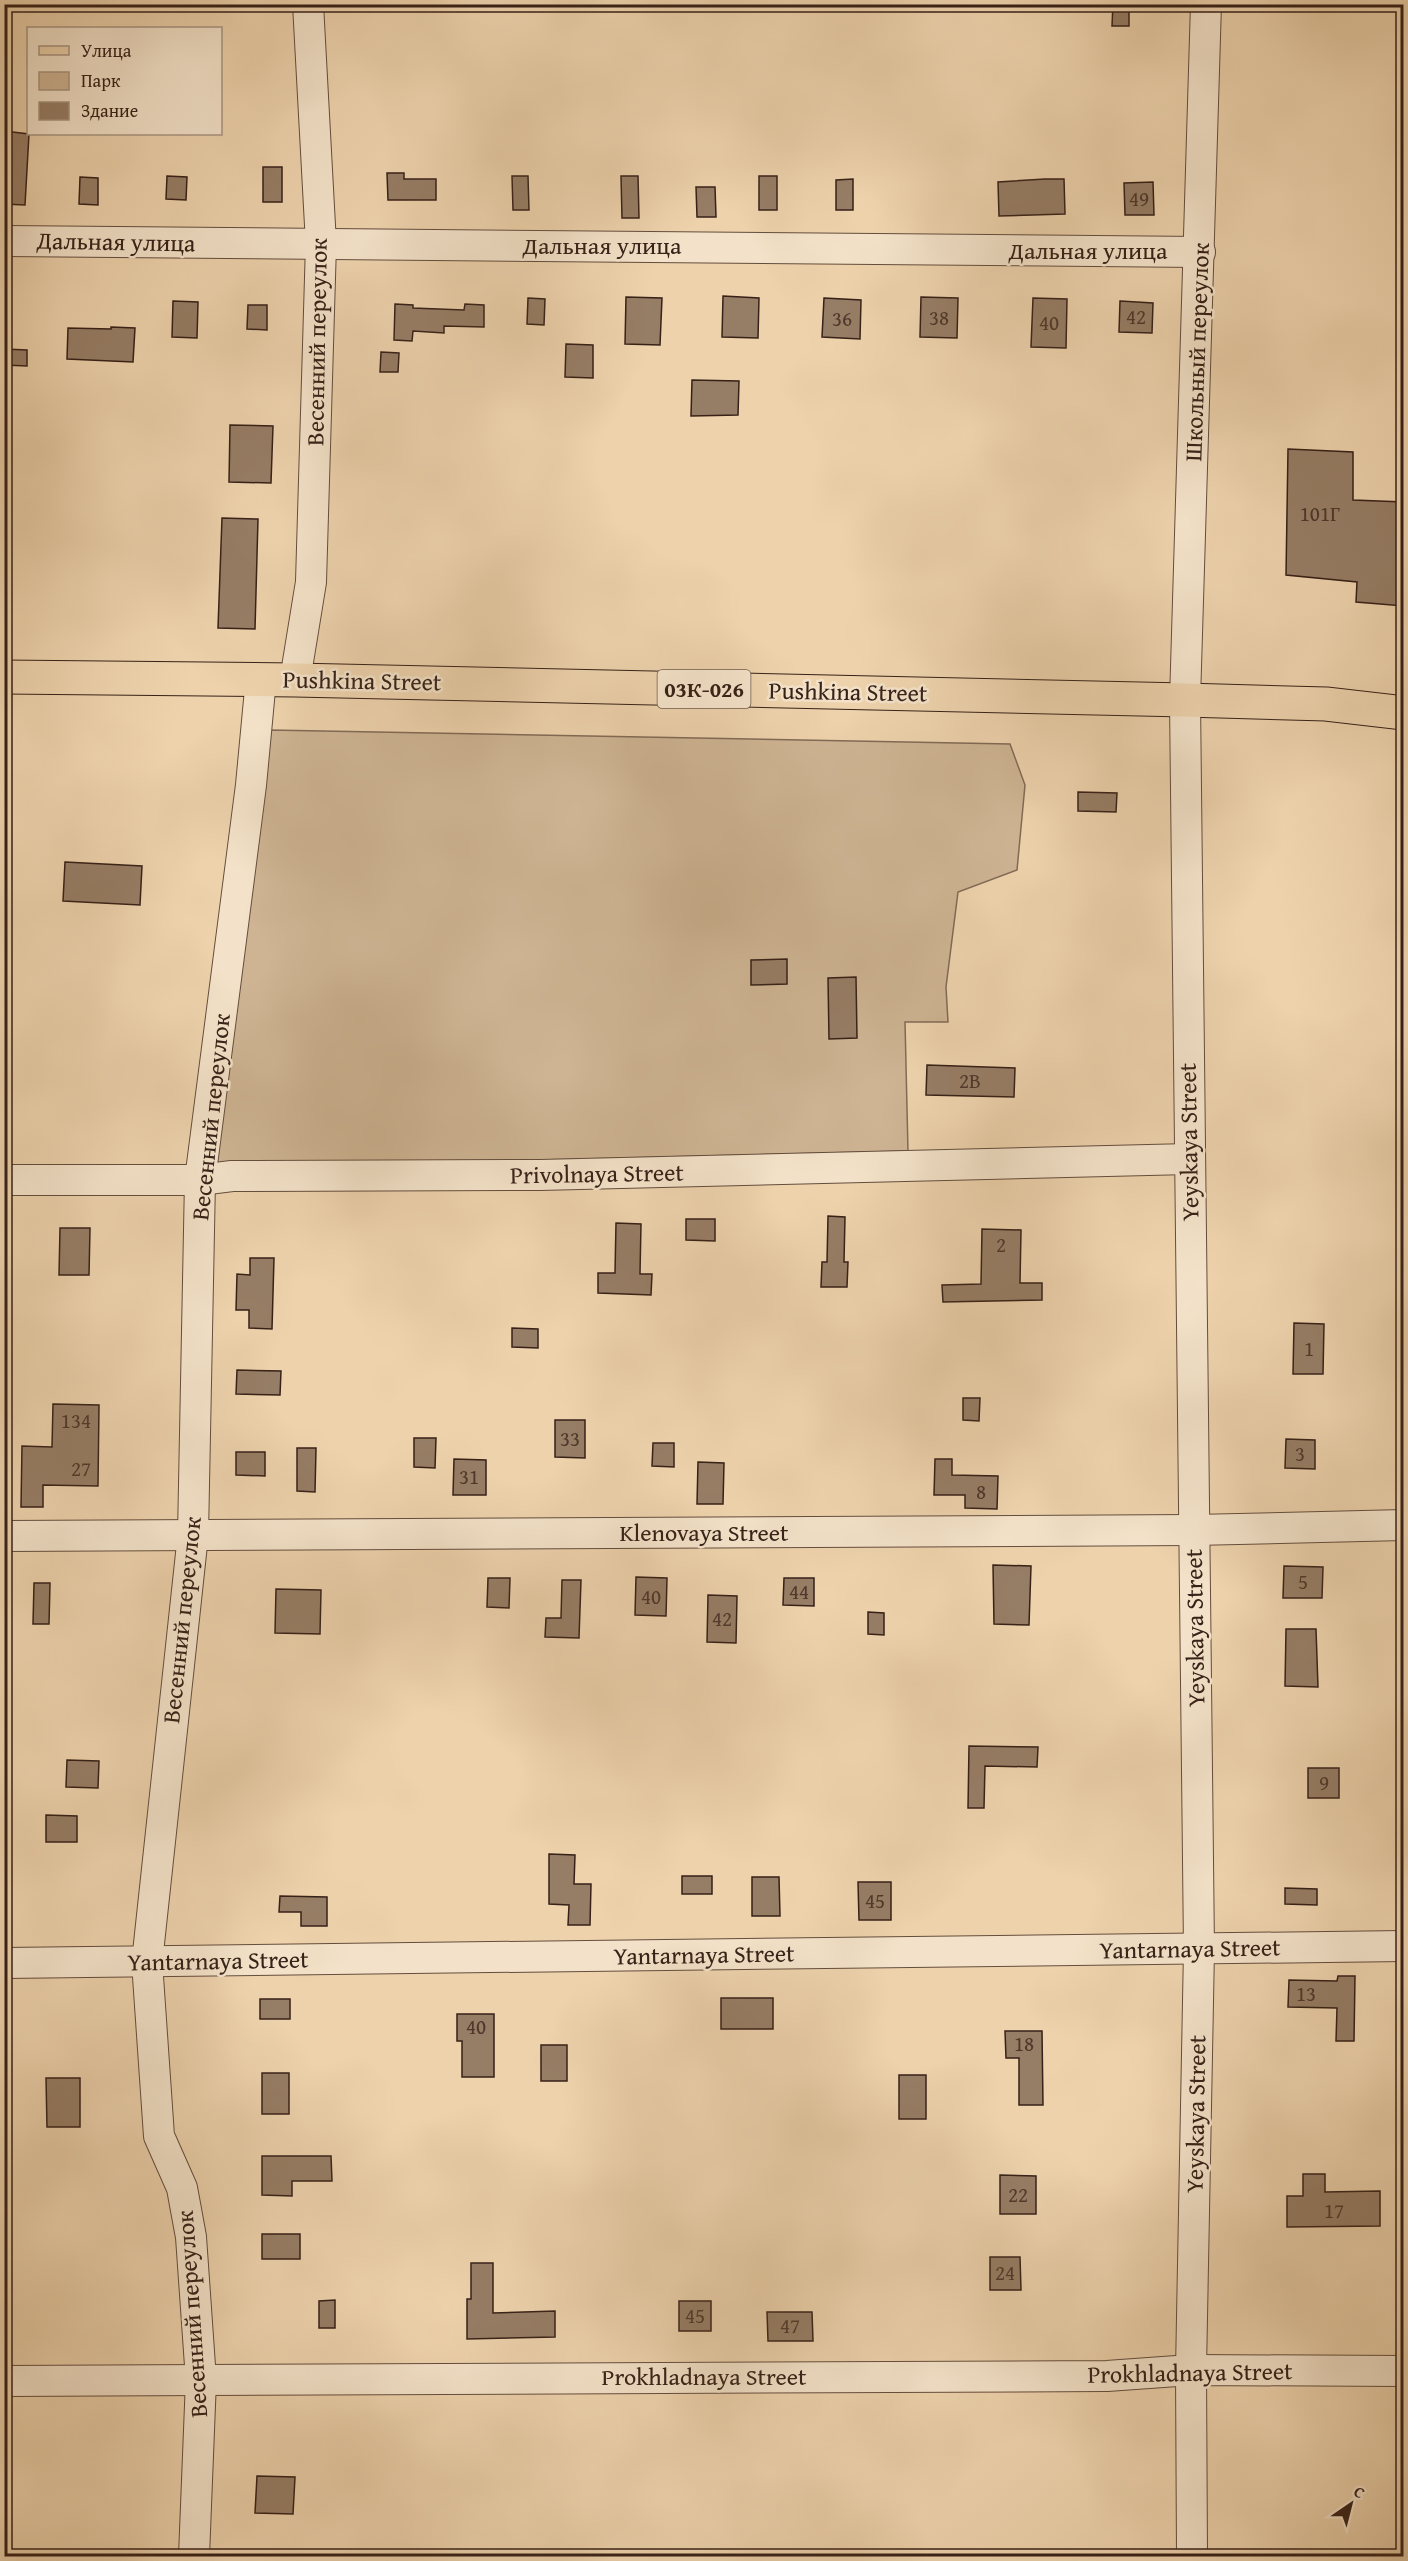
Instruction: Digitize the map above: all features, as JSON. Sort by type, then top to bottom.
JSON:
[{"type":"main road","name":"Pushkina Street","points":[[4,678],[261,679],[1185,700],[1326,704],[1404,713]]},
{"type":"street","name":"Весенний переулок","points":[[295,680],[311,582],[321,244],[308,4]]},
{"type":"street","name":"Школьный переулок","points":[[1185,700],[1206,4]]},
{"type":"street","name":"Дальная улица","points":[[4,241],[1200,252]]},
{"type":"street","name":"Весенний переулок","points":[[194,2556],[201,2380],[190,2237],[182,2188],[159,2136],[147,1962],[193,1535],[200,1180],[251,785],[261,679]]},
{"type":"street","name":"Yeyskaya Street","points":[[1185,700],[1199,1948],[1191,2370],[1192,2556]]},
{"type":"street","name":"Privolnaya Street","points":[[4,1180],[200,1180],[232,1176],[540,1175],[1190,1159]]},
{"type":"street","name":"Klenovaya Street","points":[[4,1536],[1194,1530],[1404,1525]]},
{"type":"street","name":"Yantarnaya Street","points":[[4,1962],[1404,1946]]},
{"type":"street","name":"Prokhladnaya Street","points":[[4,2381],[1095,2376],[1191,2370],[1404,2371]]},
{"type":"green space","points":[[269,730],[1010,744],[1025,785],[1017,870],[958,892],[946,987],[948,1022],[905,1022],[908,1151],[217,1168],[210,1160]]},
{"type":"building","points":[[1113,4],[1129,4],[1129,26],[1112,26]]},
{"type":"building","points":[[4,131],[27,134],[29,135],[25,205],[4,204]]},
{"type":"building","points":[[263,167],[282,167],[282,202],[263,202]]},
{"type":"building","points":[[387,173],[404,173],[404,179],[436,179],[436,200],[388,200]]},
{"type":"building","points":[[167,176],[187,177],[186,200],[166,199]]},
{"type":"building","points":[[512,176],[528,176],[529,210],[513,210]]},
{"type":"building","points":[[621,176],[638,176],[639,218],[622,218]]},
{"type":"building","points":[[759,176],[777,176],[777,210],[759,210]]},
{"type":"building","points":[[80,177],[98,178],[98,205],[79,204]]},
{"type":"building","points":[[853,179],[853,210],[836,210],[836,180]]},
{"type":"building","points":[[1064,179],[1065,214],[999,216],[998,182]]},
{"type":"building","points":[[1153,182],[1154,215],[1125,215],[1124,183]]},
{"type":"building","points":[[696,187],[715,187],[716,217],[697,217]]},
{"type":"building","points":[[723,296],[759,298],[758,338],[722,337]]},
{"type":"building","points":[[626,297],[662,298],[660,345],[625,344]]},
{"type":"building","points":[[921,297],[958,298],[957,338],[920,337]]},
{"type":"building","points":[[528,298],[545,299],[544,325],[527,324]]},
{"type":"building","points":[[824,298],[861,300],[860,339],[822,337]]},
{"type":"building","points":[[1033,298],[1067,299],[1066,348],[1031,347]]},
{"type":"building","points":[[173,301],[198,302],[197,338],[172,337]]},
{"type":"building","points":[[1120,301],[1153,303],[1152,333],[1119,332]]},
{"type":"building","points":[[395,304],[413,305],[413,308],[464,310],[465,304],[484,305],[484,327],[444,326],[444,333],[413,331],[412,341],[394,340]]},
{"type":"building","points":[[248,305],[267,305],[267,330],[247,329]]},
{"type":"building","points":[[111,327],[135,328],[133,362],[67,359],[68,328],[111,329]]},
{"type":"building","points":[[566,344],[593,345],[593,378],[565,377]]},
{"type":"building","points":[[4,349],[27,350],[27,366],[4,365]]},
{"type":"building","points":[[381,352],[399,353],[398,372],[380,372]]},
{"type":"building","points":[[692,380],[739,381],[738,415],[691,416]]},
{"type":"building","points":[[230,425],[273,426],[271,483],[229,482]]},
{"type":"building","points":[[1288,449],[1353,452],[1353,500],[1404,502],[1404,606],[1356,602],[1357,582],[1286,575]]},
{"type":"building","points":[[222,518],[258,519],[255,629],[218,628]]},
{"type":"building","points":[[1078,792],[1117,793],[1116,812],[1078,811]]},
{"type":"building","points":[[65,862],[142,866],[140,905],[63,901]]},
{"type":"building","points":[[787,959],[787,984],[751,985],[751,960]]},
{"type":"building","points":[[856,977],[857,1038],[829,1039],[828,978]]},
{"type":"building","points":[[927,1065],[1015,1068],[1014,1097],[926,1095]]},
{"type":"building","points":[[828,1216],[845,1217],[844,1262],[848,1262],[847,1287],[821,1287],[822,1262],[827,1262]]},
{"type":"building","points":[[686,1219],[715,1219],[715,1241],[686,1240]]},
{"type":"building","points":[[616,1223],[641,1224],[640,1274],[652,1274],[651,1295],[598,1293],[598,1273],[615,1273]]},
{"type":"building","points":[[60,1228],[90,1228],[89,1275],[59,1275]]},
{"type":"building","points":[[982,1229],[1021,1230],[1020,1283],[1042,1283],[1042,1300],[943,1302],[942,1285],[981,1284]]},
{"type":"building","points":[[250,1258],[274,1258],[272,1329],[249,1328],[249,1310],[236,1310],[237,1274],[250,1275]]},
{"type":"building","points":[[1294,1323],[1324,1324],[1323,1374],[1293,1374]]},
{"type":"building","points":[[512,1328],[538,1329],[538,1348],[512,1347]]},
{"type":"building","points":[[237,1370],[281,1371],[280,1395],[236,1394]]},
{"type":"building","points":[[963,1398],[980,1398],[979,1421],[963,1420]]},
{"type":"building","points":[[53,1404],[99,1405],[98,1486],[43,1485],[43,1507],[21,1507],[22,1446],[52,1447]]},
{"type":"building","points":[[555,1420],[585,1420],[585,1458],[555,1457]]},
{"type":"building","points":[[414,1438],[436,1438],[435,1468],[414,1467]]},
{"type":"building","points":[[1286,1439],[1315,1440],[1315,1469],[1285,1468]]},
{"type":"building","points":[[653,1443],[674,1443],[674,1467],[652,1466]]},
{"type":"building","points":[[297,1448],[316,1448],[315,1492],[297,1491]]},
{"type":"building","points":[[236,1452],[265,1452],[265,1476],[236,1475]]},
{"type":"building","points":[[454,1459],[486,1460],[486,1495],[453,1495]]},
{"type":"building","points":[[935,1459],[952,1459],[952,1475],[998,1476],[997,1509],[965,1508],[965,1495],[934,1495]]},
{"type":"building","points":[[698,1462],[724,1463],[723,1504],[697,1504]]},
{"type":"building","points":[[993,1565],[1031,1566],[1029,1625],[994,1624]]},
{"type":"building","points":[[1284,1566],[1323,1567],[1322,1598],[1283,1598]]},
{"type":"building","points":[[636,1577],[667,1578],[666,1616],[635,1615]]},
{"type":"building","points":[[488,1578],[510,1578],[509,1608],[487,1607]]},
{"type":"building","points":[[784,1578],[814,1578],[814,1606],[783,1605]]},
{"type":"building","points":[[562,1580],[581,1580],[579,1638],[545,1637],[546,1618],[561,1618]]},
{"type":"building","points":[[34,1583],[50,1583],[49,1624],[33,1624]]},
{"type":"building","points":[[276,1589],[321,1590],[320,1634],[275,1633]]},
{"type":"building","points":[[708,1595],[737,1596],[736,1643],[707,1642]]},
{"type":"building","points":[[868,1612],[884,1613],[884,1635],[868,1634]]},
{"type":"building","points":[[1286,1629],[1316,1629],[1318,1687],[1285,1686]]},
{"type":"building","points":[[969,1746],[1038,1747],[1037,1767],[985,1766],[984,1808],[968,1808]]},
{"type":"building","points":[[67,1760],[99,1761],[98,1788],[66,1787]]},
{"type":"building","points":[[1308,1768],[1339,1768],[1339,1798],[1308,1798]]},
{"type":"building","points":[[46,1815],[77,1816],[77,1842],[46,1842]]},
{"type":"building","points":[[549,1854],[575,1855],[574,1884],[591,1884],[590,1925],[568,1925],[569,1905],[549,1904]]},
{"type":"building","points":[[682,1876],[712,1876],[712,1894],[682,1894]]},
{"type":"building","points":[[752,1877],[779,1877],[780,1916],[752,1916]]},
{"type":"building","points":[[858,1882],[891,1882],[891,1920],[859,1920]]},
{"type":"building","points":[[1285,1888],[1317,1889],[1317,1905],[1285,1904]]},
{"type":"building","points":[[280,1896],[327,1897],[327,1926],[301,1926],[301,1912],[279,1912]]},
{"type":"building","points":[[1338,1976],[1355,1976],[1354,2041],[1336,2041],[1337,2008],[1288,2007],[1289,1980],[1337,1981]]},
{"type":"building","points":[[721,1998],[773,1998],[773,2029],[721,2029]]},
{"type":"building","points":[[260,1999],[290,1999],[290,2019],[260,2019]]},
{"type":"building","points":[[457,2014],[494,2014],[494,2077],[462,2077],[462,2041],[457,2041]]},
{"type":"building","points":[[1005,2031],[1042,2031],[1043,2105],[1019,2105],[1019,2058],[1006,2058]]},
{"type":"building","points":[[541,2045],[567,2045],[567,2081],[541,2081]]},
{"type":"building","points":[[262,2073],[289,2073],[289,2114],[262,2114]]},
{"type":"building","points":[[899,2075],[926,2075],[926,2119],[899,2119]]},
{"type":"building","points":[[46,2078],[80,2078],[80,2127],[47,2127]]},
{"type":"building","points":[[262,2156],[331,2156],[332,2181],[292,2181],[292,2196],[262,2195]]},
{"type":"building","points":[[1303,2174],[1325,2174],[1325,2192],[1380,2191],[1380,2226],[1287,2227],[1287,2196],[1303,2196]]},
{"type":"building","points":[[1000,2175],[1036,2176],[1036,2214],[1000,2214]]},
{"type":"building","points":[[262,2234],[300,2234],[300,2259],[262,2259]]},
{"type":"building","points":[[990,2257],[1020,2257],[1021,2290],[990,2290]]},
{"type":"building","points":[[471,2263],[493,2263],[493,2313],[555,2311],[555,2337],[467,2339],[467,2299],[471,2299]]},
{"type":"building","points":[[335,2300],[335,2328],[319,2328],[319,2301]]},
{"type":"building","points":[[679,2301],[711,2301],[711,2331],[679,2331]]},
{"type":"building","points":[[767,2312],[812,2312],[813,2341],[768,2341]]},
{"type":"building","points":[[257,2476],[295,2477],[293,2514],[255,2513]]}]
